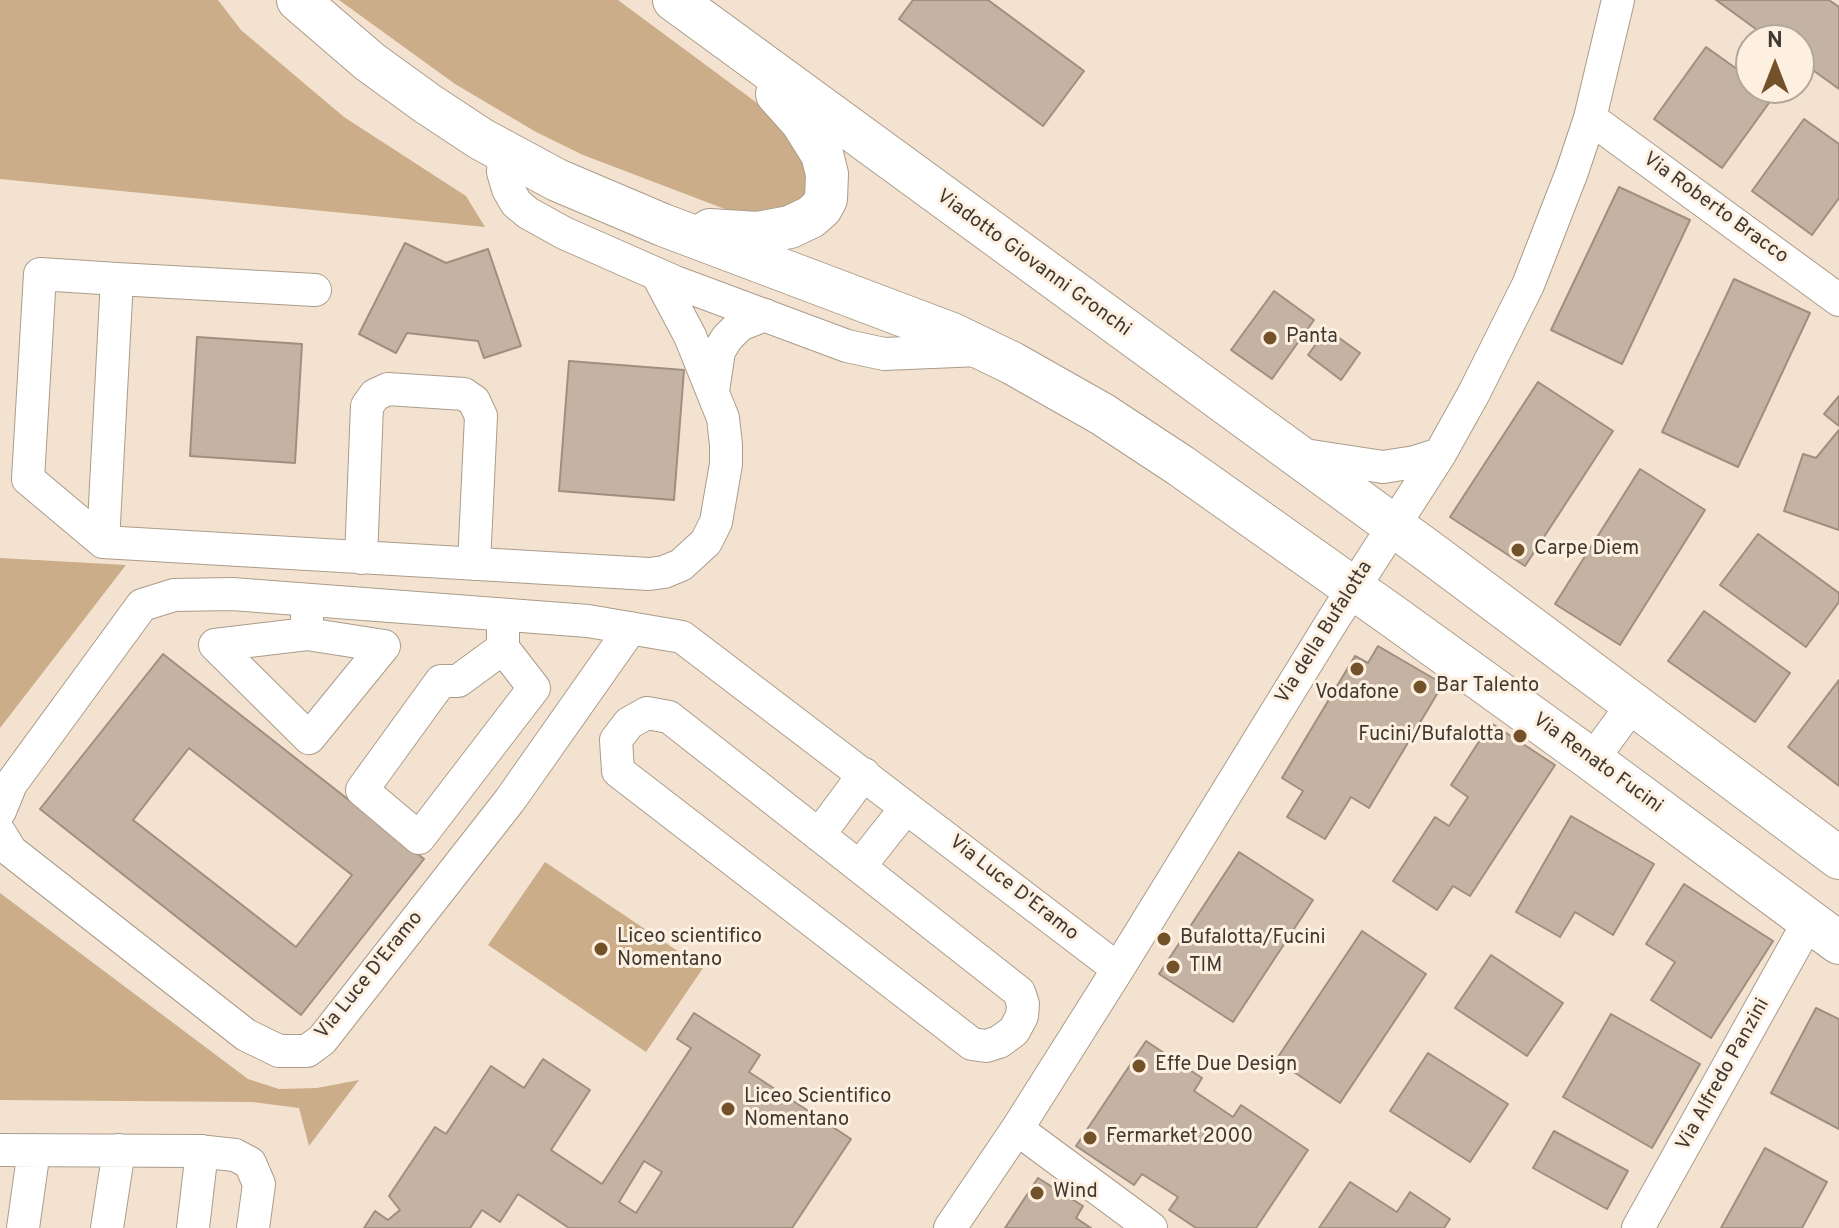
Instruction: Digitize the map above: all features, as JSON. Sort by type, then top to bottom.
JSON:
[{"type":"main road","points":[[298,0],[370,62],[446,117],[504,152],[619,208],[921,322],[984,349],[1066,393],[1150,445],[1353,588]]},
{"type":"main road","points":[[619,208],[696,228],[758,233],[801,224],[821,208],[826,199],[827,174],[822,154],[802,122],[764,81],[674,0]]},
{"type":"main road","name":"Viadotto Giovanni Gronchi","points":[[674,0],[1392,526]]},
{"type":"main road","points":[[1392,526],[1839,858]]},
{"type":"main road","name":"Via Renato Fucini","points":[[1353,588],[1824,932]]},
{"type":"street","name":"Via della Bufalotta","points":[[950,1228],[1017,1129],[1353,588],[1440,454],[1501,343],[1568,184],[1590,118],[1618,0]]},
{"type":"street","name":"Via Roberto Bracco","points":[[1590,118],[1839,300]]},
{"type":"street","points":[[504,152],[503,172],[508,189],[516,203],[528,213],[564,233],[657,274],[847,346],[884,354],[984,349]]},
{"type":"street","points":[[315,290],[40,274],[28,479],[103,542],[649,574],[664,572],[681,565],[706,542],[716,522],[726,464],[726,445],[723,418],[690,336],[657,274]]},
{"type":"street","points":[[103,542],[117,279]]},
{"type":"street","points":[[713,394],[719,351],[727,338],[740,325],[765,315]]},
{"type":"street","points":[[361,558],[367,406],[375,395],[388,389],[464,394],[474,401],[481,416],[474,564]]},
{"type":"street","points":[[1289,452],[1383,467],[1440,454]]},
{"type":"street","name":"Via Luce D'Eramo","points":[[0,811],[11,784],[142,605],[174,595],[213,592],[588,621],[682,637],[1118,969]]},
{"type":"street","points":[[257,686],[299,635],[307,600]]},
{"type":"street","points":[[503,615],[503,648],[534,688],[419,838],[362,790],[441,681],[458,681],[503,648]]},
{"type":"street","name":"Via Luce D'Eramo","points":[[0,833],[11,851],[246,1035],[279,1051],[307,1051],[322,1040],[510,800],[631,628]]},
{"type":"street","points":[[299,635],[384,646],[309,738],[215,645],[299,635]]},
{"type":"street","points":[[1592,760],[1633,704]]},
{"type":"street","points":[[647,713],[669,717],[819,835],[1019,992],[1023,1004],[1022,1016],[1014,1031],[999,1042],[986,1046],[972,1044],[618,771],[616,740],[629,723],[647,713]]},
{"type":"street","points":[[819,835],[864,774]]},
{"type":"street","points":[[860,866],[906,808]]},
{"type":"street","name":"Via Alfredo Panzini","points":[[1638,1228],[1824,932]]},
{"type":"street","points":[[1017,1129],[1151,1228]]},
{"type":"street","points":[[0,1150],[202,1151],[235,1155],[250,1163],[259,1184],[253,1228]]},
{"type":"street","points":[[23,1228],[34,1150]]},
{"type":"street","points":[[107,1228],[119,1150]]},
{"type":"street","points":[[193,1228],[202,1151]]},
{"type":"shaded area","points":[[0,0],[218,0],[241,30],[344,117],[466,196],[485,227],[0,179]]},
{"type":"shaded area","points":[[339,0],[618,0],[780,120],[816,173],[798,214],[738,214],[583,155],[536,132],[455,84]]},
{"type":"shaded area","points":[[0,558],[126,565],[0,728]]},
{"type":"shaded area","points":[[545,862],[703,968],[646,1052],[488,945]]},
{"type":"shaded area","points":[[0,893],[248,1079],[279,1089],[317,1088],[359,1080],[309,1146],[299,1108],[252,1102],[0,1100]]},
{"type":"building","points":[[913,0],[988,0],[1084,71],[1043,126],[899,19]]},
{"type":"building","points":[[1716,0],[1829,0],[1839,7],[1839,89],[1815,72],[1815,24],[1749,24]]},
{"type":"building","points":[[1706,47],[1735,68],[1735,104],[1768,104],[1722,168],[1654,119]]},
{"type":"building","points":[[1804,119],[1839,144],[1839,198],[1812,235],[1752,191]]},
{"type":"building","points":[[1619,187],[1690,220],[1622,364],[1551,330]]},
{"type":"building","points":[[405,243],[446,263],[488,249],[521,346],[484,358],[478,341],[407,333],[396,353],[359,334]]},
{"type":"building","points":[[1734,279],[1810,313],[1738,467],[1662,432]]},
{"type":"building","points":[[1274,291],[1314,320],[1272,379],[1231,350]]},
{"type":"building","points":[[1327,329],[1360,353],[1341,380],[1308,355]]},
{"type":"building","points":[[197,337],[302,344],[295,463],[190,456]]},
{"type":"building","points":[[569,361],[684,370],[674,500],[559,491]]},
{"type":"building","points":[[1538,382],[1613,431],[1525,566],[1450,517]]},
{"type":"building","points":[[1839,396],[1839,426],[1824,414]]},
{"type":"building","points":[[1839,430],[1839,530],[1784,511],[1803,454],[1816,458]]},
{"type":"building","points":[[1640,469],[1705,510],[1620,645],[1555,604]]},
{"type":"building","points":[[1758,534],[1839,593],[1839,602],[1806,647],[1720,585]]},
{"type":"building","points":[[1704,611],[1790,673],[1755,722],[1668,661]]},
{"type":"building","points":[[1378,646],[1443,684],[1369,808],[1351,797],[1325,839],[1287,817],[1303,791],[1282,778],[1355,656],[1368,663]]},
{"type":"building","points":[[163,654],[424,859],[301,1015],[40,809]],"holes":[[[189,748],[352,875],[296,947],[133,820]]]},
{"type":"building","points":[[1839,680],[1839,786],[1788,747]]},
{"type":"building","points":[[1491,723],[1555,765],[1470,896],[1453,886],[1437,910],[1393,881],[1435,817],[1449,826],[1468,797],[1451,785]]},
{"type":"building","points":[[1571,816],[1654,864],[1613,935],[1575,912],[1560,937],[1516,912]]},
{"type":"building","points":[[1239,852],[1313,900],[1233,1022],[1159,974]]},
{"type":"building","points":[[1684,884],[1773,941],[1711,1038],[1651,1000],[1675,962],[1646,944]]},
{"type":"building","points":[[1362,931],[1426,974],[1340,1103],[1276,1060]]},
{"type":"building","points":[[1491,955],[1563,1003],[1527,1056],[1455,1008]]},
{"type":"building","points":[[1816,1008],[1839,1019],[1839,1129],[1771,1093]]},
{"type":"building","name":"Liceo Scientifico Nomentano","points":[[694,1013],[760,1055],[749,1072],[851,1139],[792,1228],[569,1228],[518,1194],[500,1222],[482,1210],[470,1228],[364,1228],[375,1211],[388,1220],[400,1210],[389,1196],[435,1127],[446,1134],[491,1066],[524,1088],[543,1059],[590,1090],[551,1150],[602,1184],[691,1048],[677,1039]],"holes":[[[644,1161],[662,1172],[636,1213],[619,1202]]]},
{"type":"building","points":[[1611,1014],[1700,1064],[1652,1148],[1563,1097]]},
{"type":"building","points":[[1146,1041],[1202,1078],[1194,1091],[1233,1117],[1241,1105],[1308,1150],[1256,1228],[1196,1228],[1169,1210],[1178,1197],[1142,1174],[1134,1185],[1076,1146]]},
{"type":"building","points":[[1428,1053],[1508,1104],[1470,1162],[1390,1111]]},
{"type":"building","points":[[1554,1131],[1628,1171],[1607,1209],[1533,1168]]},
{"type":"building","points":[[1765,1148],[1827,1182],[1802,1228],[1721,1228]]},
{"type":"building","points":[[1038,1178],[1083,1206],[1076,1218],[1091,1228],[1005,1228]]},
{"type":"building","points":[[1350,1182],[1397,1212],[1410,1192],[1450,1219],[1444,1228],[1319,1228]]},
{"type":"place","name":"Panta","points":[[1270,338]]},
{"type":"place","name":"Carpe Diem","points":[[1518,550]]},
{"type":"place","name":"Vodafone","points":[[1357,669]]},
{"type":"place","name":"Bar Talento","points":[[1420,687]]},
{"type":"place","name":"Fucini/Bufalotta","points":[[1520,736]]},
{"type":"place","name":"Bufalotta/Fucini","points":[[1164,939]]},
{"type":"place","name":"Liceo scientifico Nomentano","points":[[601,949]]},
{"type":"place","name":"TIM","points":[[1173,967]]},
{"type":"place","name":"Effe Due Design","points":[[1139,1066]]},
{"type":"place","name":"Liceo Scientifico Nomentano","points":[[728,1109]]},
{"type":"place","name":"Fermarket 2000","points":[[1090,1138]]},
{"type":"place","name":"Wind","points":[[1037,1193]]}]
